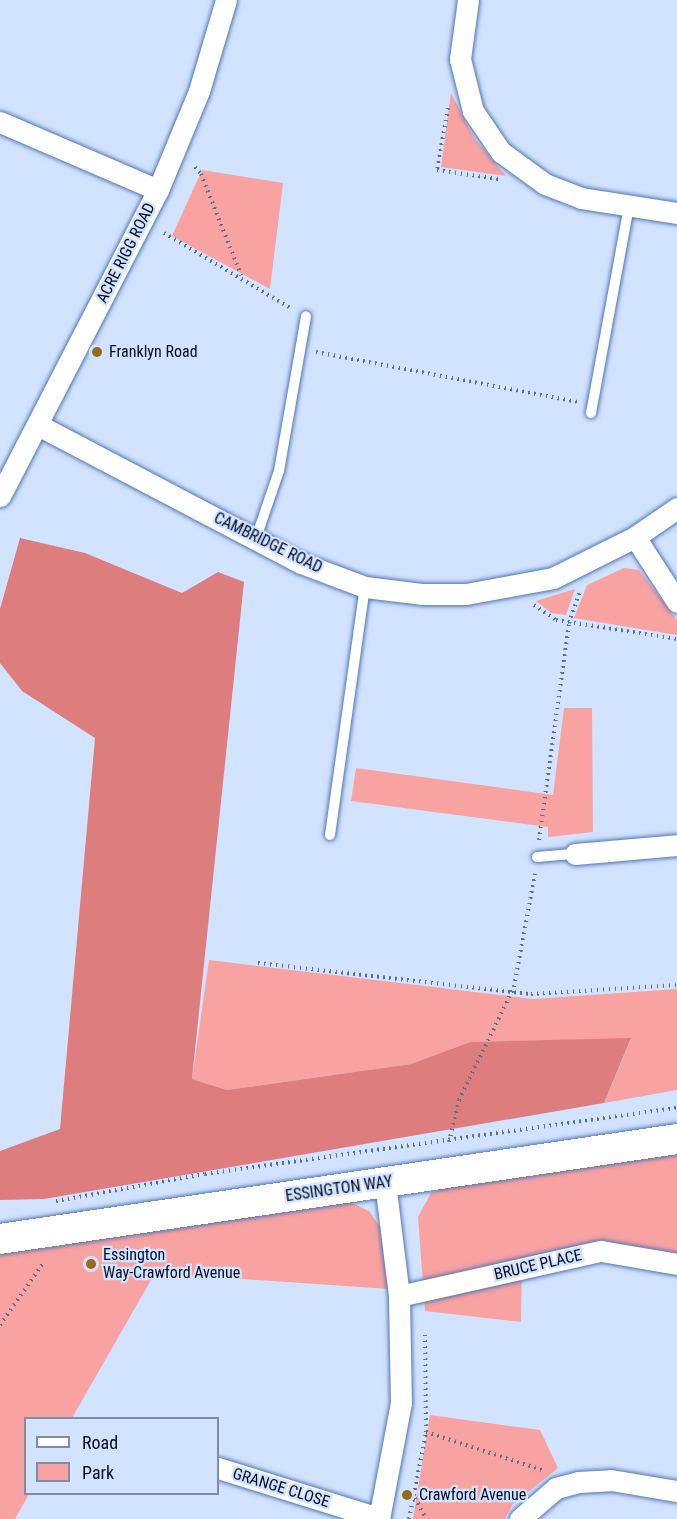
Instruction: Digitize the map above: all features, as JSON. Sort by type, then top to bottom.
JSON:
[{"type":"street","name":"ACRE RIGG ROAD","points":[[0,496],[158,190],[199,91],[226,0]]},
{"type":"street","points":[[468,0],[460,59],[473,111],[501,152],[530,172],[581,198],[677,213]]},
{"type":"street","points":[[0,123],[158,190]]},
{"type":"street","name":"CAMBRIDGE ROAD","points":[[38,425],[301,563],[365,587],[422,594],[466,594],[518,587],[553,578],[635,537],[677,508]]},
{"type":"street","points":[[635,537],[677,602]]},
{"type":"street","points":[[575,854],[677,845]]},
{"type":"street","name":"ESSINGTON WAY","points":[[0,1239],[677,1139]]},
{"type":"street","points":[[379,1518],[400,1403],[399,1296],[385,1182]]},
{"type":"street","name":"BRUCE PLACE","points":[[399,1296],[601,1251],[677,1263]]},
{"type":"street","name":"GRANGE CLOSE","points":[[219,1468],[379,1518]]},
{"type":"street","points":[[520,1519],[556,1488],[578,1482],[611,1480],[677,1491]]},
{"type":"lane","points":[[592,409],[629,206]]},
{"type":"lane","points":[[256,538],[279,471],[306,316]]},
{"type":"lane","points":[[330,835],[365,587]]},
{"type":"lane","points":[[537,857],[575,854]]},
{"type":"path","points":[[463,69],[452,82],[437,170],[512,181],[530,172]]},
{"type":"path","points":[[195,167],[201,174],[241,276]]},
{"type":"path","points":[[164,233],[306,316]]},
{"type":"path","points":[[301,350],[592,409]]},
{"type":"path","points":[[518,587],[556,620],[677,639]]},
{"type":"path","points":[[258,963],[531,994],[677,985]]},
{"type":"path","points":[[51,1202],[205,1174],[677,1108]]},
{"type":"path","points":[[0,1325],[44,1262]]},
{"type":"path","points":[[426,1431],[578,1482]]},
{"type":"path","points":[[415,1498],[426,1519]]},
{"type":"green space","points":[[451,93],[474,138],[506,176],[441,167]]},
{"type":"green space","points":[[202,170],[283,183],[270,289],[172,236]]},
{"type":"green space","points":[[624,568],[639,570],[677,620],[677,635],[574,618],[587,585]]},
{"type":"green space","points":[[575,589],[566,615],[551,613],[536,601]]},
{"type":"green space","points":[[564,708],[592,708],[593,832],[548,837],[548,827],[351,801],[356,768],[553,795]]},
{"type":"green space","points":[[209,960],[533,999],[677,989],[677,1090],[604,1103],[631,1039],[470,1042],[411,1064],[227,1090],[192,1079]]},
{"type":"green space","points":[[677,1148],[677,1264],[522,1259],[521,1322],[425,1311],[418,1217],[431,1193],[457,1183]]},
{"type":"green space","points":[[350,1202],[369,1211],[380,1227],[389,1289],[155,1273],[73,1417],[24,1417],[24,1495],[28,1495],[15,1519],[0,1519],[0,1252]]},
{"type":"green space","points":[[430,1415],[540,1430],[558,1468],[512,1505],[505,1519],[413,1519]]},
{"type":"shaded area","points":[[20,538],[85,553],[182,593],[218,572],[244,582],[192,1079],[227,1090],[411,1064],[470,1042],[631,1038],[604,1103],[44,1199],[0,1200],[0,1151],[60,1129],[95,738],[22,691],[0,663],[0,609]]},
{"type":"place","name":"Franklyn Road","points":[[97,352]]},
{"type":"place","name":"Essington Way-Crawford Avenue","points":[[91,1264]]},
{"type":"place","name":"Crawford Avenue","points":[[407,1495]]}]
